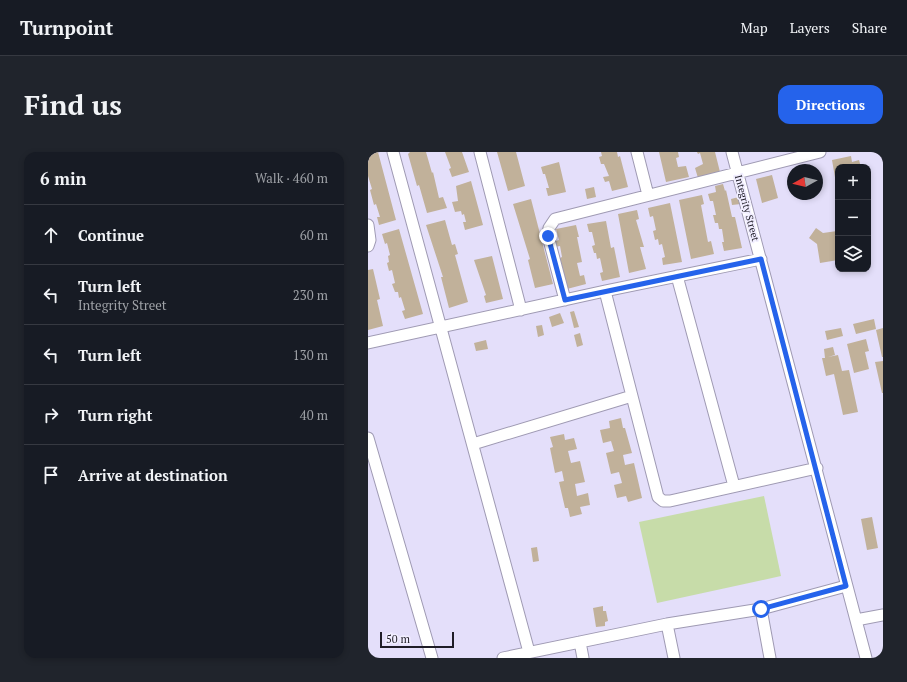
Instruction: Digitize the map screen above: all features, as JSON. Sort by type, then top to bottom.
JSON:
[{"type":"street","points":[[392,152],[529,652]]},
{"type":"street","points":[[480,152],[521,310]]},
{"type":"street","points":[[637,152],[648,195]]},
{"type":"street","name":"Integrity Street","points":[[732,152],[817,468],[846,586],[866,658]]},
{"type":"street","points":[[565,300],[548,236],[549,228],[555,219],[820,152]]},
{"type":"street","points":[[368,225],[370,240],[368,246]]},
{"type":"street","points":[[368,343],[605,291],[761,259]]},
{"type":"street","points":[[677,276],[734,486]]},
{"type":"street","points":[[605,291],[658,497],[663,501],[670,501],[817,468]]},
{"type":"street","points":[[473,444],[632,396]]},
{"type":"street","points":[[368,438],[432,658]]},
{"type":"street","points":[[503,658],[667,624],[761,609],[846,586]]},
{"type":"street","points":[[761,609],[770,658]]},
{"type":"street","points":[[856,620],[883,615]]},
{"type":"street","points":[[667,624],[674,658]]},
{"type":"street","points":[[580,642],[583,658]]},
{"type":"green space","points":[[764,496],[781,576],[657,603],[639,522]]},
{"type":"building","points":[[368,152],[378,152],[396,220],[379,225],[377,217],[380,217],[376,204],[374,205],[370,190],[372,189],[368,176]]},
{"type":"building","points":[[410,152],[426,152],[432,173],[433,172],[439,198],[443,197],[447,208],[427,213],[419,185],[417,186],[408,154]]},
{"type":"building","points":[[445,152],[462,152],[469,172],[452,177],[449,169],[451,168]]},
{"type":"building","points":[[497,152],[516,152],[525,186],[508,191]]},
{"type":"building","points":[[601,152],[617,152],[618,157],[620,156],[628,187],[612,191],[609,181],[605,182],[603,177],[609,176],[604,164],[601,164],[599,157],[602,156]]},
{"type":"building","points":[[659,152],[678,152],[679,157],[676,158],[678,167],[686,166],[689,177],[666,182]]},
{"type":"building","points":[[697,152],[715,152],[720,172],[698,178],[695,168],[703,164],[700,153],[698,154]]},
{"type":"building","points":[[851,156],[852,162],[859,160],[860,164],[835,164],[835,177],[832,160]]},
{"type":"building","points":[[559,162],[566,192],[548,196],[546,188],[549,188],[545,174],[543,174],[541,167]]},
{"type":"building","points":[[772,175],[778,198],[762,203],[756,179]]},
{"type":"building","points":[[471,181],[483,225],[465,230],[463,222],[466,222],[464,214],[462,215],[461,211],[455,212],[452,202],[458,201],[456,186]]},
{"type":"building","points":[[723,184],[725,191],[726,190],[732,217],[735,217],[742,248],[724,251],[722,229],[719,229],[718,223],[715,223],[713,215],[716,215],[713,201],[710,201],[708,194],[716,192],[715,186]]},
{"type":"building","points":[[594,187],[596,197],[587,199],[585,189]]},
{"type":"building","points":[[702,195],[704,204],[701,205],[708,242],[711,241],[714,254],[691,259],[679,200]]},
{"type":"building","points":[[739,197],[741,204],[732,205],[731,199]]},
{"type":"building","points":[[531,199],[553,284],[535,288],[528,260],[530,259],[513,204]]},
{"type":"building","points":[[670,203],[682,262],[663,265],[662,258],[665,257],[662,244],[659,245],[658,239],[655,240],[653,231],[656,230],[653,216],[650,217],[648,208]]},
{"type":"building","points":[[637,210],[639,219],[636,220],[644,247],[640,247],[646,269],[629,273],[618,214]]},
{"type":"building","points":[[445,220],[452,245],[455,244],[458,254],[455,255],[468,302],[449,308],[441,277],[443,277],[426,225]]},
{"type":"building","points":[[606,221],[611,248],[614,247],[620,277],[602,281],[600,273],[603,272],[600,258],[597,259],[596,253],[594,253],[592,246],[595,245],[592,232],[589,232],[587,224]]},
{"type":"building","points":[[576,225],[582,262],[577,263],[580,276],[584,275],[586,284],[567,289],[560,258],[562,257],[560,246],[555,247],[553,242],[559,240],[556,229]]},
{"type":"building","points":[[816,228],[823,233],[835,231],[835,260],[820,263],[817,244],[809,238]]},
{"type":"building","points":[[399,229],[423,314],[405,319],[402,311],[405,310],[401,297],[399,298],[398,292],[395,292],[392,284],[395,283],[392,270],[389,271],[387,263],[389,262],[388,256],[390,255],[387,243],[385,244],[382,234]]},
{"type":"building","points":[[492,256],[503,299],[486,303],[484,296],[486,295],[474,260]]},
{"type":"building","points":[[373,269],[380,299],[377,300],[383,326],[368,330],[368,270]]},
{"type":"building","points":[[574,311],[579,327],[574,328],[570,312]]},
{"type":"building","points":[[560,313],[564,323],[552,327],[549,317]]},
{"type":"building","points":[[874,319],[876,329],[856,334],[853,324]]},
{"type":"building","points":[[542,325],[544,335],[538,337],[536,326]]},
{"type":"building","points":[[841,328],[843,336],[827,340],[825,331]]},
{"type":"building","points":[[883,328],[883,357],[882,357],[876,330]]},
{"type":"building","points":[[580,333],[583,345],[577,347],[574,335]]},
{"type":"building","points":[[866,339],[869,351],[865,352],[869,369],[854,373],[847,344]]},
{"type":"building","points":[[486,340],[488,349],[476,351],[474,343]]},
{"type":"building","points":[[833,347],[835,355],[828,357],[838,355],[842,371],[849,370],[858,412],[843,415],[834,374],[826,376],[822,358],[825,358],[824,349]]},
{"type":"building","points":[[883,361],[883,393],[882,393],[875,362]]},
{"type":"building","points":[[621,418],[632,453],[623,455],[625,465],[634,463],[642,498],[628,502],[626,496],[617,498],[614,485],[622,483],[619,472],[611,474],[606,453],[614,451],[611,441],[603,443],[600,430],[610,428],[609,421]]},
{"type":"building","points":[[564,434],[565,440],[574,438],[577,449],[568,451],[571,463],[580,461],[585,482],[575,484],[577,496],[588,493],[590,505],[580,507],[582,514],[570,517],[568,508],[565,508],[559,482],[564,481],[562,471],[555,473],[550,448],[553,447],[550,437]]},
{"type":"building","points":[[872,517],[878,548],[867,550],[861,519]]},
{"type":"building","points":[[537,547],[539,561],[533,562],[531,548]]},
{"type":"building","points":[[603,606],[603,611],[606,611],[608,621],[605,622],[605,626],[596,627],[593,608]]},
{"type":"route","points":[[548,236],[565,300],[761,259],[817,468],[846,586],[761,609]]}]
